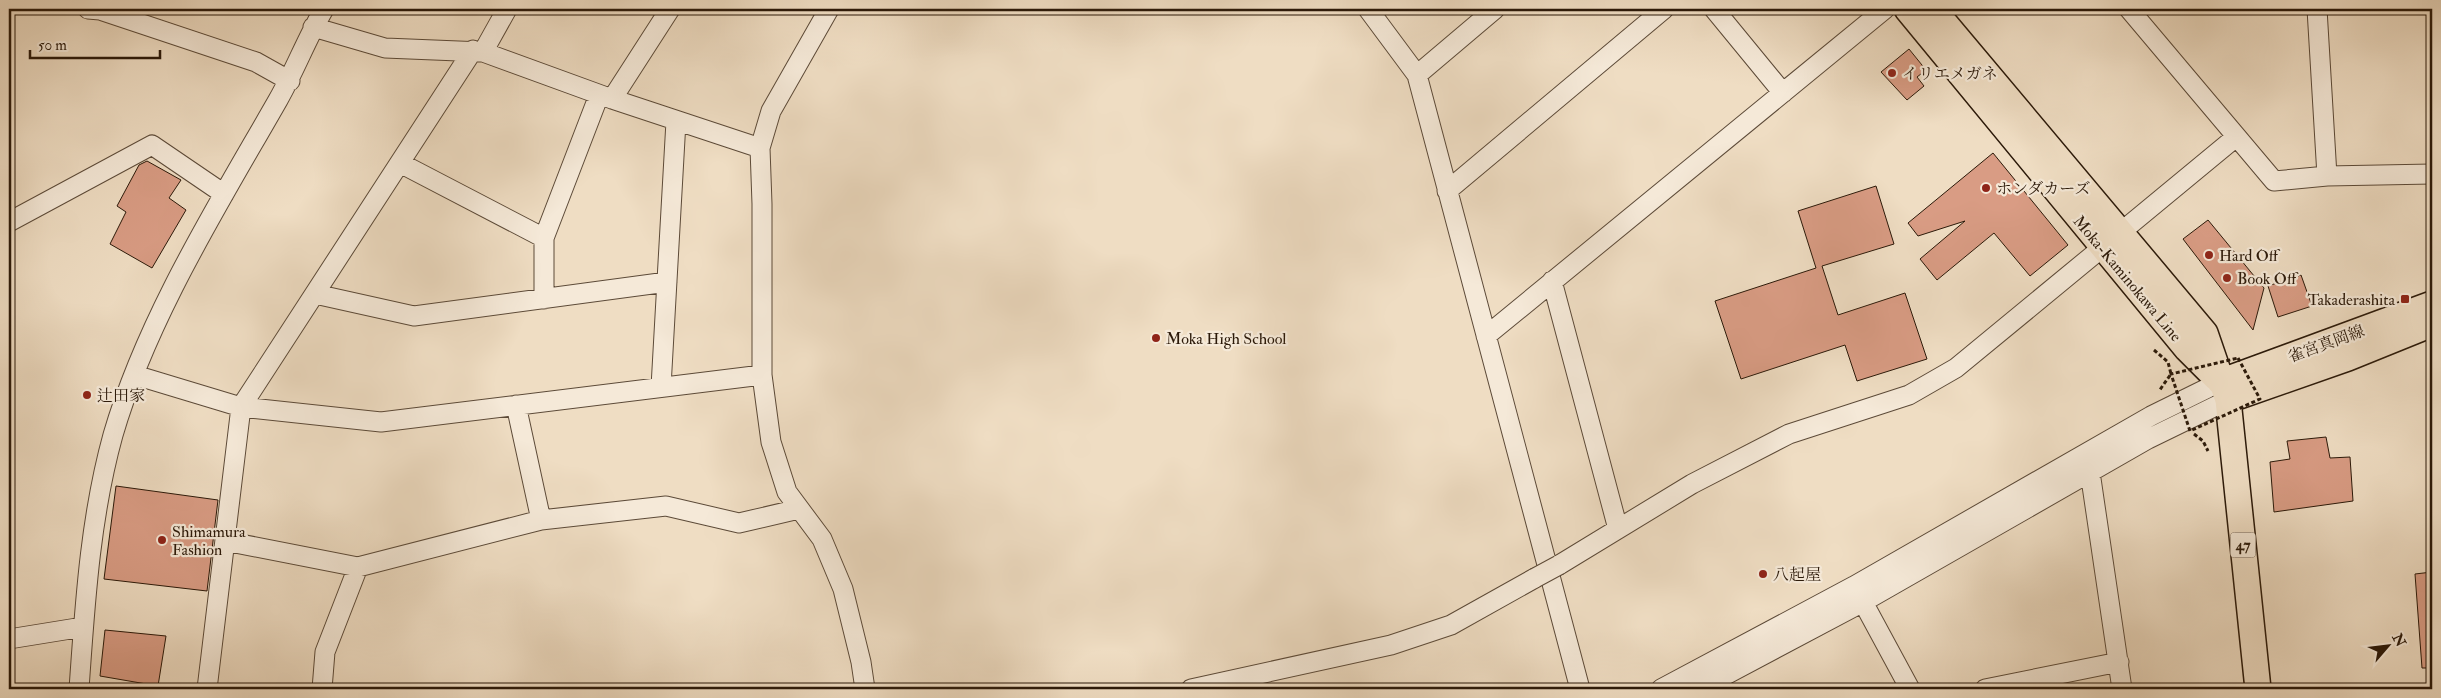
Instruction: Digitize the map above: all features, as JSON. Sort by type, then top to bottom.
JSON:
[{"type":"main road","name":"Moka-Kaminokawa Line","points":[[1907,9],[2112,240]]},
{"type":"main road","name":"Moka-Kaminokawa Line","points":[[1933,9],[2112,240],[2187,349],[2224,391]]},
{"type":"main road","name":"雀宮真岡線","points":[[2224,391],[2432,304]]},
{"type":"main road","name":"雀宮真岡線","points":[[2224,391],[2348,358],[2432,324]]},
{"type":"main road","name":"47","points":[[2224,391],[2258,689]]},
{"type":"street","points":[[96,9],[256,62],[290,80]]},
{"type":"street","points":[[79,689],[89,551],[113,435],[135,375],[168,298],[224,194],[290,80],[313,27],[324,9]]},
{"type":"street","points":[[207,689],[242,407],[400,163],[507,9]]},
{"type":"street","points":[[544,299],[544,238],[606,97],[670,9]]},
{"type":"street","points":[[829,9],[771,111],[760,148],[762,204],[762,375],[771,442],[787,492],[822,539],[843,589],[861,662],[865,689]]},
{"type":"street","points":[[1368,9],[1417,75],[1580,689]]},
{"type":"street","points":[[1417,75],[1495,9]]},
{"type":"street","points":[[1447,191],[1664,9]]},
{"type":"street","points":[[1714,9],[1783,93]]},
{"type":"street","points":[[1486,336],[1885,9]]},
{"type":"street","points":[[2129,9],[2274,181],[2327,176],[2432,174]]},
{"type":"street","points":[[2317,9],[2327,176]]},
{"type":"street","points":[[313,27],[385,48],[478,51],[606,97],[760,148]]},
{"type":"street","points":[[661,387],[676,120]]},
{"type":"street","points":[[1191,689],[1391,645],[1451,625],[1618,530],[1692,484],[1789,434],[1909,395],[1956,368],[2236,137]]},
{"type":"street","points":[[9,222],[152,145],[224,194]]},
{"type":"street","points":[[400,163],[544,238]]},
{"type":"street","points":[[1552,281],[1618,530]]},
{"type":"street","points":[[315,294],[414,316],[667,282]]},
{"type":"street","points":[[135,375],[242,407],[381,422],[762,375]]},
{"type":"street","points":[[1661,689],[1686,684],[2090,472],[2148,439],[2224,391]]},
{"type":"street","points":[[1699,689],[1859,594],[2134,425],[2186,397],[2224,391]]},
{"type":"street","points":[[516,405],[541,520]]},
{"type":"street","points":[[2090,472],[2122,689]]},
{"type":"street","points":[[225,541],[358,567],[541,520],[666,506],[739,523],[800,509]]},
{"type":"street","points":[[322,689],[325,652],[358,567]]},
{"type":"street","points":[[1859,594],[1910,689]]},
{"type":"street","points":[[9,639],[83,627]]},
{"type":"street","points":[[82,646],[87,689]]},
{"type":"street","points":[[1985,689],[2119,662]]},
{"type":"path","points":[[2153,394],[2160,391],[2171,374],[2238,358],[2260,399],[2190,431],[2171,374],[2168,362],[2154,350]]},
{"type":"building","points":[[1909,49],[1926,70],[1917,77],[1924,86],[1907,100],[1881,72]]},
{"type":"building","name":"ホンダカーズ","points":[[1993,153],[2068,245],[2030,276],[1994,233],[1937,280],[1920,259],[1965,221],[1918,236],[1908,223]]},
{"type":"building","points":[[147,161],[181,180],[169,198],[186,210],[152,268],[110,244],[126,212],[117,206],[139,165]]},
{"type":"building","points":[[1876,186],[1894,244],[1822,266],[1838,315],[1905,293],[1927,359],[1857,381],[1845,345],[1741,379],[1715,301],[1816,268],[1798,211]]},
{"type":"building","points":[[2208,220],[2264,288],[2253,330],[2183,239]]},
{"type":"building","points":[[2301,275],[2312,306],[2278,317],[2268,286]]},
{"type":"building","points":[[2326,437],[2330,458],[2350,457],[2353,501],[2274,512],[2270,462],[2290,459],[2287,441]]},
{"type":"building","name":"Shimamura Fashion","points":[[116,486],[218,500],[207,591],[104,579]]},
{"type":"building","points":[[2432,572],[2432,668],[2422,668],[2415,574]]},
{"type":"building","points":[[105,630],[166,636],[158,686],[100,676]]},
{"type":"place","name":"イリエメガネ","points":[[1892,73]]},
{"type":"place","name":"ホンダカーズ","points":[[1986,188]]},
{"type":"place","name":"Hard Off","points":[[2209,255]]},
{"type":"place","name":"Book Off","points":[[2227,278]]},
{"type":"place","name":"Takaderashita","points":[[2405,299]]},
{"type":"place","name":"Moka High School","points":[[1156,338]]},
{"type":"place","name":"辻田家","points":[[87,395]]},
{"type":"place","name":"Shimamura Fashion","points":[[162,540]]},
{"type":"place","name":"八起屋","points":[[1763,574]]}]
